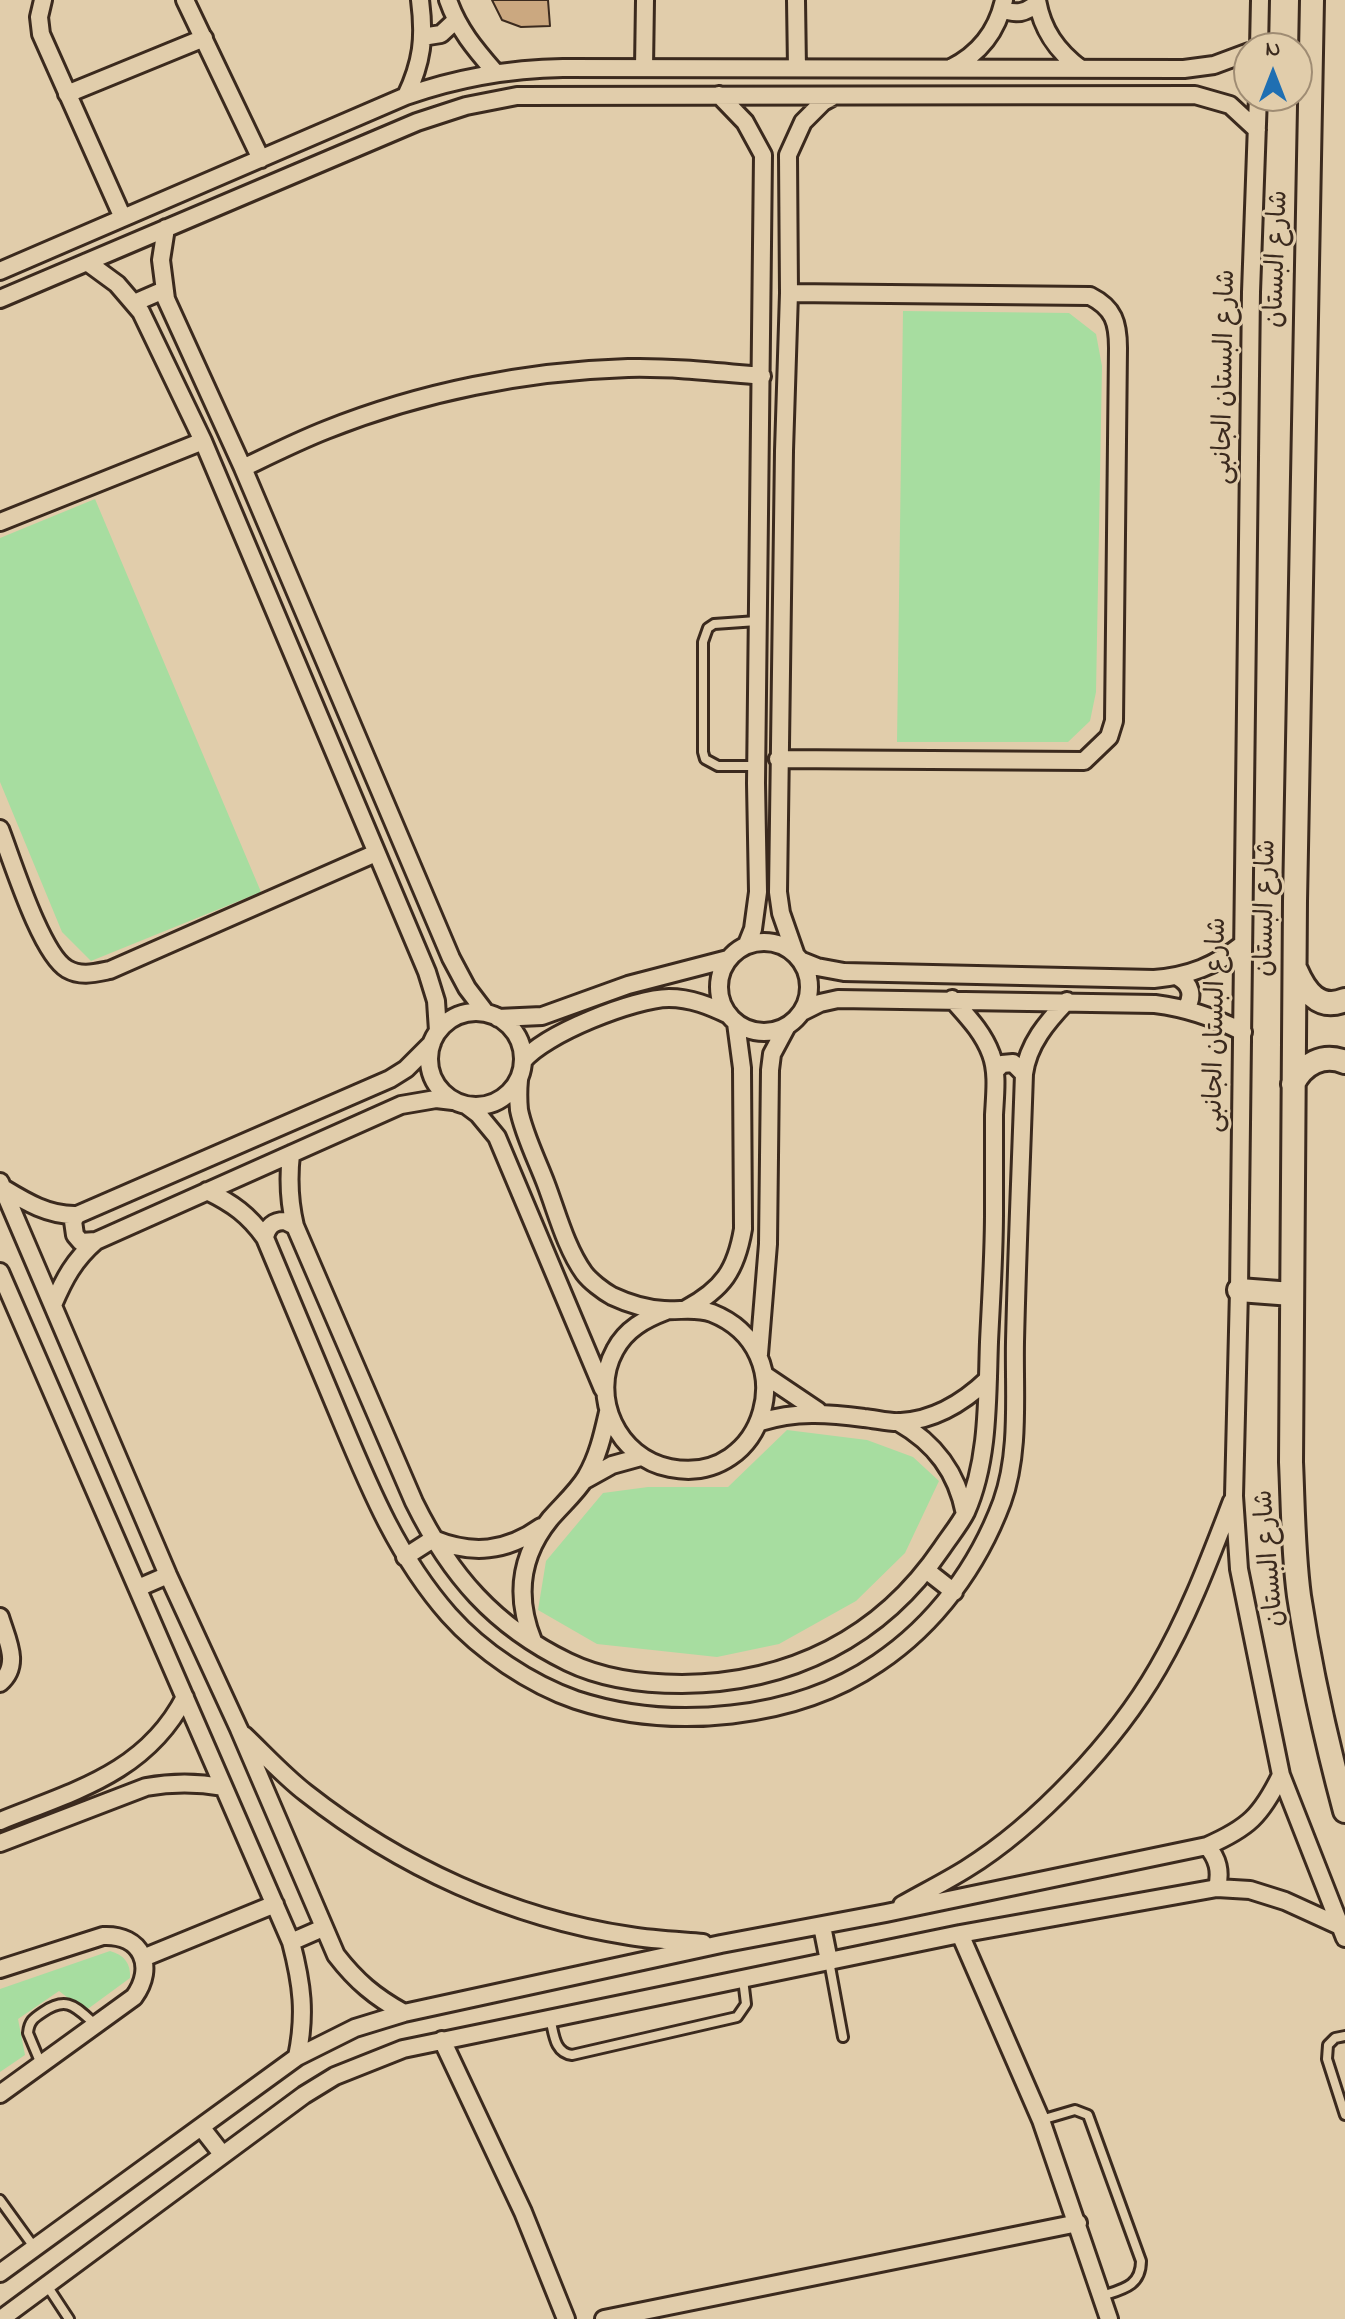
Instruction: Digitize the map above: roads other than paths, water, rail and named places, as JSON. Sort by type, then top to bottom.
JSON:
[{"type":"street","points":[[43,0],[39,17],[41,34],[123,218]]},
{"type":"street","points":[[185,0],[261,159]]},
{"type":"street","points":[[406,96],[419,68],[422,37],[420,0]]},
{"type":"street","points":[[448,0],[455,21],[495,72]]},
{"type":"street","points":[[644,68],[645,0]]},
{"type":"street","points":[[796,0],[797,68]]},
{"type":"street","points":[[1257,32],[1260,0]]},
{"type":"street","name":"شارع البستان","points":[[1312,0],[1293,1084],[1291,1462],[1299,1594],[1326,1736],[1345,1811]]},
{"type":"street","points":[[950,69],[984,44],[1003,5],[1017,13],[1025,12],[1037,2],[1049,36],[1058,49],[1081,69]]},
{"type":"street","points":[[422,37],[441,34],[455,21]]},
{"type":"street","points":[[67,94],[204,38]]},
{"type":"street","points":[[0,271],[406,96],[462,78],[495,72],[551,68],[1175,69],[1214,65],[1233,57]]},
{"type":"street","points":[[880,69],[880,95]]},
{"type":"street","points":[[1175,69],[1175,95]]},
{"type":"street","points":[[719,95],[745,122],[763,155],[756,766],[758,900],[747,944]]},
{"type":"street","points":[[802,1012],[809,992],[807,971],[786,931],[779,900],[778,759],[789,293],[788,155],[803,122],[835,95]]},
{"type":"street","points":[[0,299],[441,113],[517,96],[1195,95],[1219,100],[1240,112],[1257,130]]},
{"type":"street","name":"شارع البستان الجانبى","points":[[1258,112],[1251,292],[1243,1032],[1234,1496],[1239,1569],[1281,1775],[1343,1933]]},
{"type":"street","points":[[352,119],[363,145]]},
{"type":"street","points":[[763,155],[788,155]]},
{"type":"street","points":[[166,228],[161,260],[164,290],[451,958],[467,988],[492,1015],[517,1035],[523,1061],[518,1094],[523,1124],[571,1249],[585,1274],[608,1294],[636,1306],[666,1311],[686,1309],[708,1312],[729,1321],[746,1335],[759,1354],[766,1376],[766,1400],[760,1422],[746,1443],[729,1457],[710,1466],[690,1470],[669,1468],[641,1457],[615,1429],[608,1412],[605,1392],[607,1371],[621,1341],[646,1319],[666,1311]]},
{"type":"street","points":[[87,262],[117,284],[134,303],[203,441],[432,987],[435,1037],[430,1069],[435,1082],[489,1125],[497,1137],[605,1392]]},
{"type":"street","points":[[134,303],[164,290]]},
{"type":"street","points":[[778,759],[1084,761],[1109,737],[1114,721],[1118,348],[1115,317],[1106,304],[1090,296],[789,293]]},
{"type":"street","points":[[243,468],[325,430],[414,400],[506,380],[628,368],[690,369],[762,376]]},
{"type":"street","points":[[0,522],[203,441]]},
{"type":"street","points":[[761,449],[784,451]]},
{"type":"street","points":[[250,551],[274,542]]},
{"type":"street","points":[[0,829],[45,942],[65,968],[79,974],[110,970],[376,853]]},
{"type":"street","points":[[758,900],[779,900]]},
{"type":"street","points":[[686,1309],[720,1285],[732,1268],[740,1247],[743,1229],[742,1068],[732,1019],[721,1002],[718,987],[728,959],[747,944],[764,941],[781,944],[817,967],[844,972],[1154,979],[1178,977],[1202,970],[1224,959],[1243,944]]},
{"type":"street","points":[[1,1185],[43,1210],[62,1216],[77,1215],[390,1079],[406,1069],[460,1015],[527,1018],[556,1013],[628,985],[728,959]]},
{"type":"street","points":[[1295,969],[1304,989],[1318,1001],[1340,1003],[1345,1000]]},
{"type":"street","points":[[842,999],[844,972]]},
{"type":"street","points":[[1178,977],[1191,991],[1186,1008]]},
{"type":"street","points":[[523,1061],[544,1042],[602,1016],[647,1001],[668,998],[689,1000],[746,1028],[766,1032],[787,1026]]},
{"type":"street","points":[[759,1354],[768,1244],[770,1070],[778,1039],[802,1012],[820,1003],[842,999],[1155,1004],[1186,1008],[1243,1032]]},
{"type":"street","points":[[291,1154],[289,1203],[295,1226],[433,1539],[464,1584],[496,1616],[533,1642],[571,1663],[606,1676],[652,1684],[714,1684],[765,1676],[836,1648],[889,1611],[926,1570],[965,1514],[975,1485],[983,1446],[988,1379],[995,1071],[985,1041],[952,999]]},
{"type":"street","points":[[207,1191],[230,1201],[250,1217],[265,1238],[379,1511],[421,1583],[453,1620],[490,1652],[531,1679],[576,1700],[676,1717],[729,1715],[773,1708],[832,1688],[877,1664],[918,1631],[954,1592],[982,1548],[1003,1499],[1015,1416],[1016,1305],[1026,1058],[1067,1001]]},
{"type":"street","points":[[1293,1084],[1300,1069],[1318,1060],[1345,1062]]},
{"type":"street","points":[[995,1071],[1002,1064],[1013,1063],[1024,1074]]},
{"type":"street","points":[[53,1305],[69,1269],[96,1241],[401,1105],[436,1099],[493,1104],[519,1080]]},
{"type":"street","points":[[1,1185],[168,1575],[239,1729],[336,1955],[354,1979],[377,1998],[404,2013]]},
{"type":"street","points":[[77,1215],[73,1221],[75,1235],[81,1242],[96,1241]]},
{"type":"street","points":[[265,1238],[273,1223],[285,1221],[295,1226]]},
{"type":"street","points":[[0,1272],[291,1942],[303,1999],[303,2029],[297,2057]]},
{"type":"street","points":[[1239,1290],[1292,1294]]},
{"type":"street","points":[[991,1304],[1016,1305]]},
{"type":"street","points":[[766,1376],[820,1412]]},
{"type":"street","points":[[760,1422],[820,1412],[898,1422],[932,1416],[976,1391],[988,1379]]},
{"type":"street","points":[[533,1642],[521,1600],[527,1557],[549,1521],[585,1480],[599,1447],[608,1412]]},
{"type":"street","points":[[898,1422],[913,1430],[938,1452],[955,1480],[965,1514]]},
{"type":"street","points":[[585,1480],[612,1465],[641,1457]]},
{"type":"street","points":[[886,1913],[968,1868],[1041,1812],[1105,1745],[1158,1669],[1199,1587],[1234,1496]]},
{"type":"street","points":[[433,1539],[473,1551],[494,1549],[514,1543],[549,1521]]},
{"type":"street","points":[[405,1557],[433,1539]]},
{"type":"street","points":[[926,1570],[954,1592]]},
{"type":"street","points":[[138,1588],[168,1575]]},
{"type":"street","points":[[0,1617],[12,1662],[9,1674],[0,1683]]},
{"type":"street","points":[[0,1821],[90,1785],[137,1757],[157,1741],[185,1697]]},
{"type":"street","points":[[239,1729],[316,1800],[377,1844],[457,1886],[542,1917],[630,1936],[721,1944]]},
{"type":"street","points":[[112,1772],[121,1796]]},
{"type":"street","points":[[0,2273],[297,2057],[355,2028],[404,2013],[721,1944],[1207,1846],[1241,1831],[1267,1803],[1281,1775]]},
{"type":"street","points":[[0,1843],[146,1787],[198,1783],[223,1787]]},
{"type":"street","points":[[1207,1846],[1219,1870],[1217,1888]]},
{"type":"street","points":[[1,2319],[304,2095],[335,2076],[403,2049],[960,1934],[1217,1888],[1250,1890],[1285,1901],[1343,1933]]},
{"type":"street","points":[[143,1958],[275,1904]]},
{"type":"street","points":[[822,1926],[829,1961]]},
{"type":"street","points":[[291,1942],[323,1928]]},
{"type":"street","points":[[960,1934],[1041,2120],[1109,2319]]},
{"type":"street","points":[[0,1969],[103,1936],[113,1936],[131,1942],[143,1958],[145,1972],[142,1986],[134,1997],[0,2094]]},
{"type":"street","points":[[442,2040],[517,2199],[566,2319]]},
{"type":"street","points":[[201,2127],[222,2154]]},
{"type":"street","points":[[604,2319],[1078,2223]]},
{"type":"lane","points":[[756,766],[718,766],[705,759],[703,642],[708,628],[714,624],[758,621]]},
{"type":"lane","points":[[829,1961],[843,2037]]},
{"type":"lane","points":[[550,2017],[558,2048],[564,2054],[572,2055],[737,2017],[746,2004],[743,1979]]},
{"type":"lane","points":[[41,2064],[28,2033],[32,2020],[61,2003],[74,2006],[95,2025]]},
{"type":"lane","points":[[1345,2036],[1335,2038],[1328,2045],[1327,2059],[1345,2115]]},
{"type":"lane","points":[[1041,2120],[1075,2110],[1088,2115],[1141,2261],[1141,2273],[1135,2283],[1102,2296]]},
{"type":"lane","points":[[0,2200],[34,2247]]},
{"type":"lane","points":[[46,2284],[69,2319]]}]
